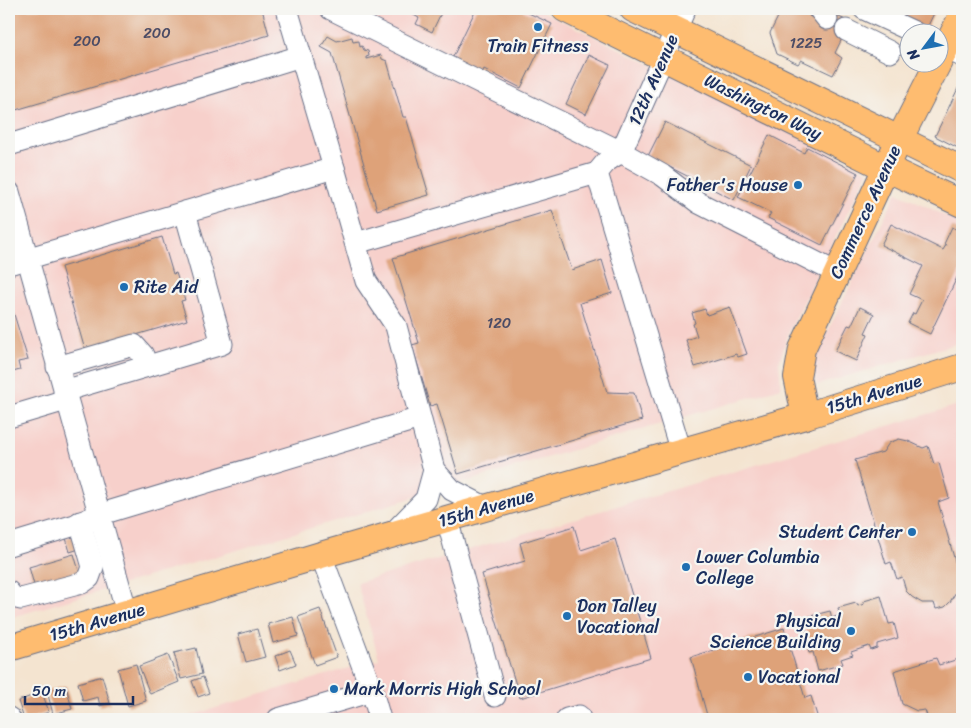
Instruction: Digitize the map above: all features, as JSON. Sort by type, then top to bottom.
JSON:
[{"type":"main road","name":"Washington Way","points":[[564,9],[962,204]]},
{"type":"main road","name":"Washington Way","points":[[634,9],[681,19],[962,170]]},
{"type":"main road","name":"Commerce Avenue","points":[[804,416],[797,377],[802,349],[900,138],[949,49],[962,16]]},
{"type":"main road","name":"15th Avenue","points":[[9,648],[321,555],[804,416],[962,368]]},
{"type":"street","points":[[287,9],[366,281],[396,326],[434,470],[452,490],[487,508]]},
{"type":"street","points":[[331,9],[621,152],[662,174],[699,203],[837,273]]},
{"type":"street","points":[[864,9],[898,25]]},
{"type":"street","name":"12th Avenue","points":[[621,152],[681,19]]},
{"type":"street","points":[[846,30],[890,52]]},
{"type":"street","points":[[9,145],[301,56]]},
{"type":"street","points":[[356,243],[598,173],[607,162],[621,152]]},
{"type":"street","points":[[18,261],[334,168]]},
{"type":"street","points":[[598,173],[681,452]]},
{"type":"street","points":[[9,192],[18,261],[57,367],[65,396],[89,519],[92,567],[89,578],[82,583],[20,599],[12,597],[9,592]]},
{"type":"street","points":[[9,417],[146,366],[222,344],[185,212]]},
{"type":"street","points":[[57,367],[134,346],[144,355],[146,366]]},
{"type":"street","points":[[9,545],[420,418]]},
{"type":"street","points":[[391,535],[426,499],[434,470]]},
{"type":"street","points":[[89,519],[127,613]]},
{"type":"street","points":[[447,519],[495,696]]},
{"type":"street","points":[[321,555],[372,691],[380,719]]},
{"type":"street","points":[[278,719],[372,691]]},
{"type":"street","points":[[567,719],[579,716],[580,719]]},
{"type":"shaded area","points":[[9,9],[538,9],[868,171],[789,332],[779,362],[781,388],[9,618]]},
{"type":"shaded area","points":[[897,192],[962,224],[962,342],[817,385],[813,367],[816,355]]},
{"type":"shaded area","name":"Lower Columbia College","points":[[962,404],[962,719],[179,719],[379,659],[357,583]]},
{"type":"building","points":[[9,9],[262,9],[269,35],[9,112]]},
{"type":"building","points":[[413,9],[443,9],[432,32],[416,24],[419,18],[410,13]]},
{"type":"building","points":[[476,9],[520,9],[552,24],[521,88],[484,69],[481,75],[451,61]]},
{"type":"building","points":[[782,9],[812,9],[809,16],[825,24],[830,13],[850,22],[835,53],[842,58],[833,75],[801,60],[798,64],[777,54],[770,33]]},
{"type":"building","points":[[879,9],[936,9],[930,22],[905,22]]},
{"type":"building","points":[[328,36],[337,41],[352,37],[353,42],[359,41],[360,47],[362,46],[364,50],[368,51],[369,56],[366,59],[381,55],[382,59],[387,61],[429,195],[377,210],[332,53],[321,47]]},
{"type":"building","points":[[589,55],[610,65],[586,114],[566,104]]},
{"type":"building","points":[[962,80],[962,150],[935,136]]},
{"type":"building","points":[[665,122],[751,165],[734,200],[648,156]]},
{"type":"building","name":"Father's House","points":[[769,135],[804,153],[807,147],[858,173],[822,245],[768,218],[771,213],[738,197]]},
{"type":"building","points":[[552,210],[572,270],[602,260],[612,293],[580,303],[607,392],[634,393],[642,420],[458,474],[437,404],[430,406],[412,345],[419,343],[393,258]]},
{"type":"building","points":[[891,224],[943,250],[952,227],[962,232],[962,267],[930,334],[908,323],[922,300],[909,294],[923,266],[881,245]]},
{"type":"building","name":"Rite Aid","points":[[162,237],[173,274],[176,273],[185,300],[181,301],[187,320],[85,350],[61,267]]},
{"type":"building","points":[[9,298],[28,360],[18,362],[20,370],[9,373]]},
{"type":"building","points":[[730,307],[747,354],[738,357],[736,354],[695,367],[686,340],[697,336],[692,313],[705,309],[707,315]]},
{"type":"building","points":[[860,307],[874,314],[865,333],[868,334],[856,361],[835,351],[848,325],[851,326]]},
{"type":"building","name":"Student Center","points":[[899,439],[923,448],[928,446],[934,464],[939,463],[949,498],[938,502],[959,575],[957,590],[945,607],[936,609],[934,603],[922,603],[912,597],[906,591],[902,577],[897,579],[891,562],[886,564],[855,460],[883,452],[889,443]]},
{"type":"building","name":"Don Talley Vocational","points":[[574,526],[581,550],[615,539],[651,658],[520,698],[482,574],[525,561],[520,543]]},
{"type":"building","points":[[75,536],[79,549],[70,552],[66,538]]},
{"type":"building","points":[[74,554],[81,578],[36,592],[29,567]]},
{"type":"building","name":"Physical Science Building","points":[[881,596],[889,624],[894,623],[898,638],[877,644],[877,648],[871,650],[869,646],[851,652],[853,655],[841,659],[843,664],[818,671],[813,652],[809,653],[805,639],[808,638],[803,618],[830,611],[832,618],[840,615],[838,608],[856,603],[858,606],[864,604],[864,601]]},
{"type":"building","points":[[320,609],[337,657],[315,665],[298,617]]},
{"type":"building","points":[[293,617],[298,636],[273,643],[268,624]]},
{"type":"building","name":"Vocational","points":[[784,628],[805,698],[811,696],[818,719],[708,719],[691,657]]},
{"type":"building","points":[[257,629],[265,657],[246,662],[238,634]]},
{"type":"building","points":[[196,648],[202,674],[181,679],[174,653]]},
{"type":"building","points":[[290,650],[296,664],[280,670],[275,656]]},
{"type":"building","points":[[168,655],[179,682],[150,694],[139,666]]},
{"type":"building","points":[[936,658],[939,665],[962,658],[962,719],[928,719],[925,710],[917,711],[902,704],[894,671]]},
{"type":"building","points":[[136,664],[146,701],[128,706],[118,669]]},
{"type":"building","points":[[102,676],[110,703],[100,706],[98,697],[83,701],[78,683]]},
{"type":"building","points":[[203,677],[209,693],[198,697],[192,681]]},
{"type":"building","points":[[66,686],[72,709],[53,714],[47,691]]},
{"type":"building","points":[[42,692],[49,712],[24,719],[18,701]]},
{"type":"place","name":"Train Fitness","points":[[538,27]]},
{"type":"place","name":"Father's House","points":[[798,185]]},
{"type":"place","name":"Rite Aid","points":[[124,287]]},
{"type":"place","name":"Student Center","points":[[912,532]]},
{"type":"place","name":"Lower Columbia College","points":[[686,567]]},
{"type":"place","name":"Don Talley Vocational","points":[[567,616]]},
{"type":"place","name":"Physical Science Building","points":[[851,631]]},
{"type":"place","name":"Vocational","points":[[748,677]]},
{"type":"place","name":"Mark Morris High School","points":[[334,689]]}]
